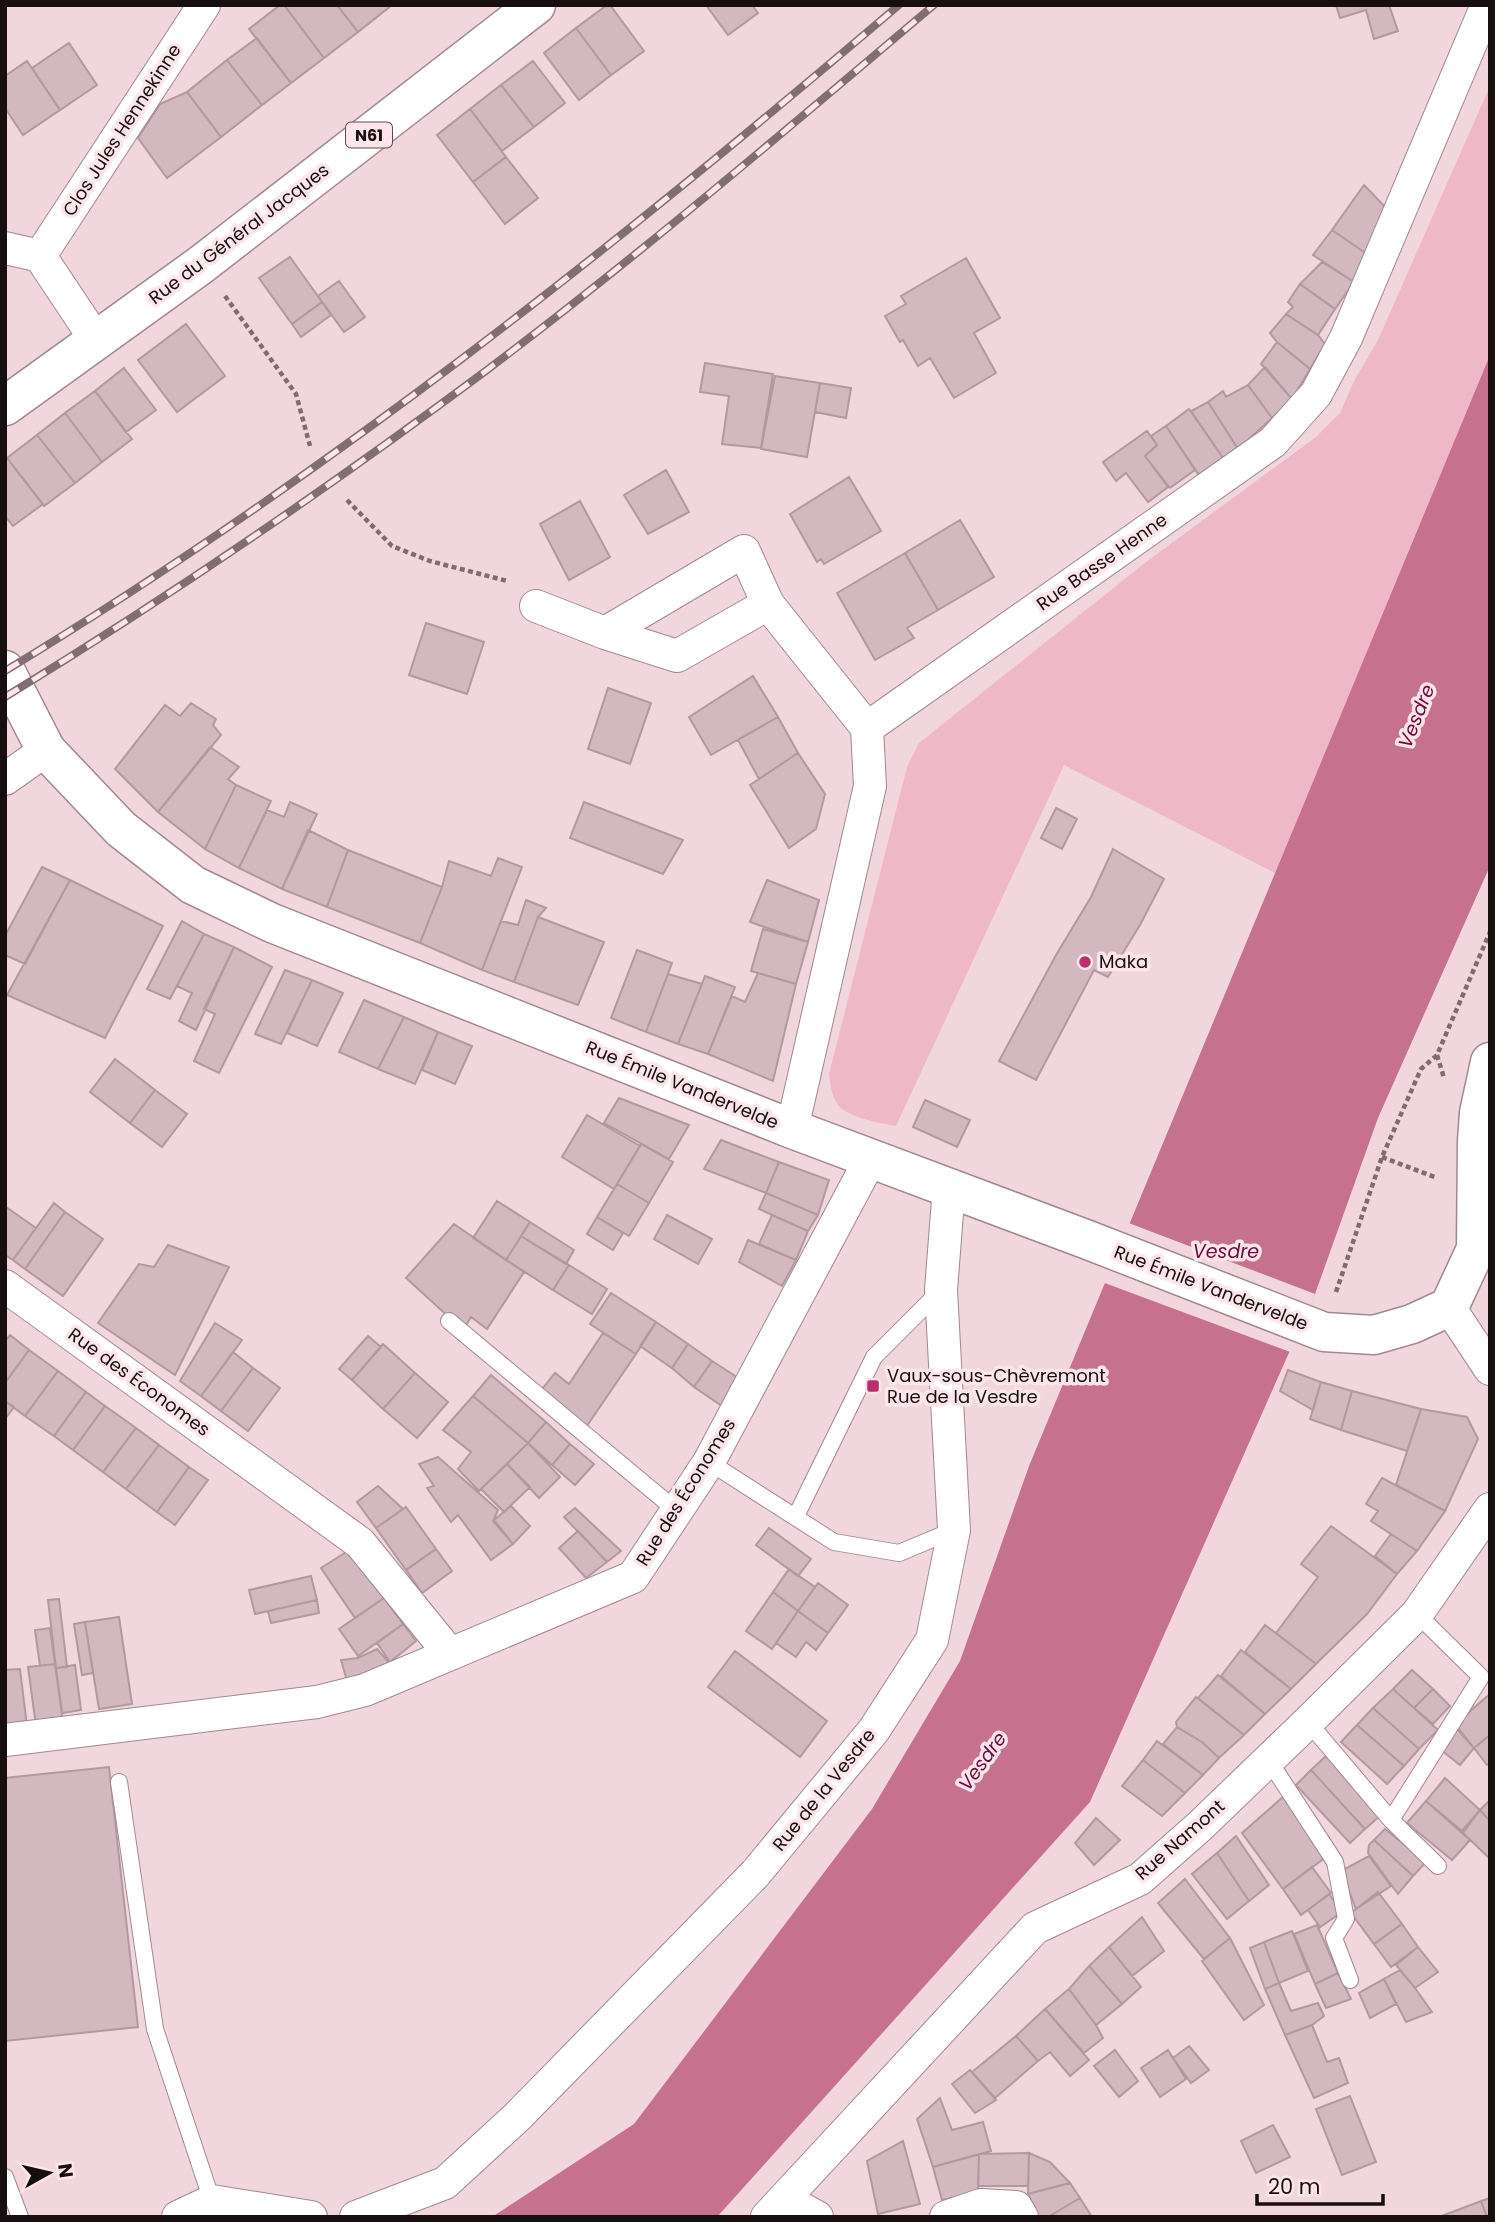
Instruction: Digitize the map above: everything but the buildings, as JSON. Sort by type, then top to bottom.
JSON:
[{"type":"main road","name":"Rue du Général Jacques","points":[[5,407],[202,264],[536,5]]},
{"type":"main road","name":"Rue Émile Vandervelde","points":[[5,670],[46,750],[121,829],[193,885],[272,923],[792,1129],[1314,1328],[1374,1335],[1412,1324],[1449,1307]]},
{"type":"main road","points":[[1449,1307],[1476,1249],[1477,1194],[1490,1062]]},
{"type":"street","name":"Clos Jules Hennekinne","points":[[40,256],[204,5]]},
{"type":"street","name":"Rue Basse Henne","points":[[867,728],[1273,442],[1316,394],[1346,338],[1487,5]]},
{"type":"street","points":[[5,248],[40,256],[96,340]]},
{"type":"street","points":[[606,634],[744,551],[768,604],[867,728],[870,786],[792,1129]]},
{"type":"street","points":[[536,606],[606,634],[677,656],[768,604]]},
{"type":"street","points":[[5,779],[46,750]]},
{"type":"street","name":"Rue des Économes","points":[[5,1740],[317,1702],[365,1690],[633,1577],[709,1462],[871,1158]]},
{"type":"street","name":"Rue de la Vesdre","points":[[356,2217],[445,2183],[517,2117],[755,1874],[874,1730],[932,1640],[954,1530],[941,1290],[949,1187]]},
{"type":"street","name":"Rue des Économes","points":[[5,1286],[360,1542],[450,1654]]},
{"type":"street","points":[[1449,1307],[1490,1369]]},
{"type":"street","name":"Rue Namont","points":[[776,2208],[1035,1928],[1140,1879],[1200,1826],[1308,1721],[1417,1614],[1490,1509]]},
{"type":"street","points":[[178,2217],[212,2201],[311,2217]]},
{"type":"street","points":[[946,2217],[981,2204],[1016,2207],[1022,2217]]},
{"type":"street","name":"Rue Namont","points":[[776,2208],[817,2217]]},
{"type":"lane","points":[[796,1516],[874,1357],[941,1290]]},
{"type":"lane","points":[[449,1321],[677,1511]]},
{"type":"lane","points":[[709,1462],[834,1542],[899,1553],[954,1530]]},
{"type":"lane","points":[[1391,1820],[1481,1677],[1417,1614]]},
{"type":"lane","points":[[1308,1721],[1391,1820],[1438,1866]]},
{"type":"lane","points":[[1268,1759],[1335,1862],[1346,1919],[1334,1937],[1350,1980]]},
{"type":"lane","points":[[119,1783],[155,2029],[212,2201]]},
{"type":"lane","points":[[5,2177],[20,2217]]},
{"type":"path","points":[[202,264],[296,394],[310,446]]},
{"type":"path","points":[[347,500],[392,546],[430,561],[532,588],[536,606]]},
{"type":"path","points":[[1314,1328],[1382,1157],[1421,1069],[1437,1055],[1490,932]]},
{"type":"path","points":[[1437,1055],[1445,1084]]},
{"type":"path","points":[[1382,1157],[1477,1194]]},
{"type":"shaded area","points":[[1490,86],[1490,355],[1275,873],[1064,765],[896,1126],[850,1114],[839,1106],[835,1099],[829,1074],[907,767],[919,743],[1146,562],[1316,437],[1340,413],[1354,381],[1378,340]]},
{"type":"water","name":"Vesdre","points":[[1490,355],[1490,866],[1378,1118],[1315,1294],[1090,1802],[717,2217],[492,2217],[634,2124],[872,1809],[960,1661],[1029,1466]]},
{"type":"pier","points":[[1126,1222],[1315,1294],[1293,1353],[1102,1282]]},
{"type":"railway","points":[[5,671],[123,597],[239,519],[466,356],[685,184],[899,5]]},
{"type":"railway","points":[[5,697],[250,539],[487,370],[657,236],[934,5]]},
{"type":"place","name":"Maka","points":[[1085,962]]},
{"type":"place","name":"Vaux-sous-Chèvremont Rue de la Vesdre","points":[[873,1386]]}]
